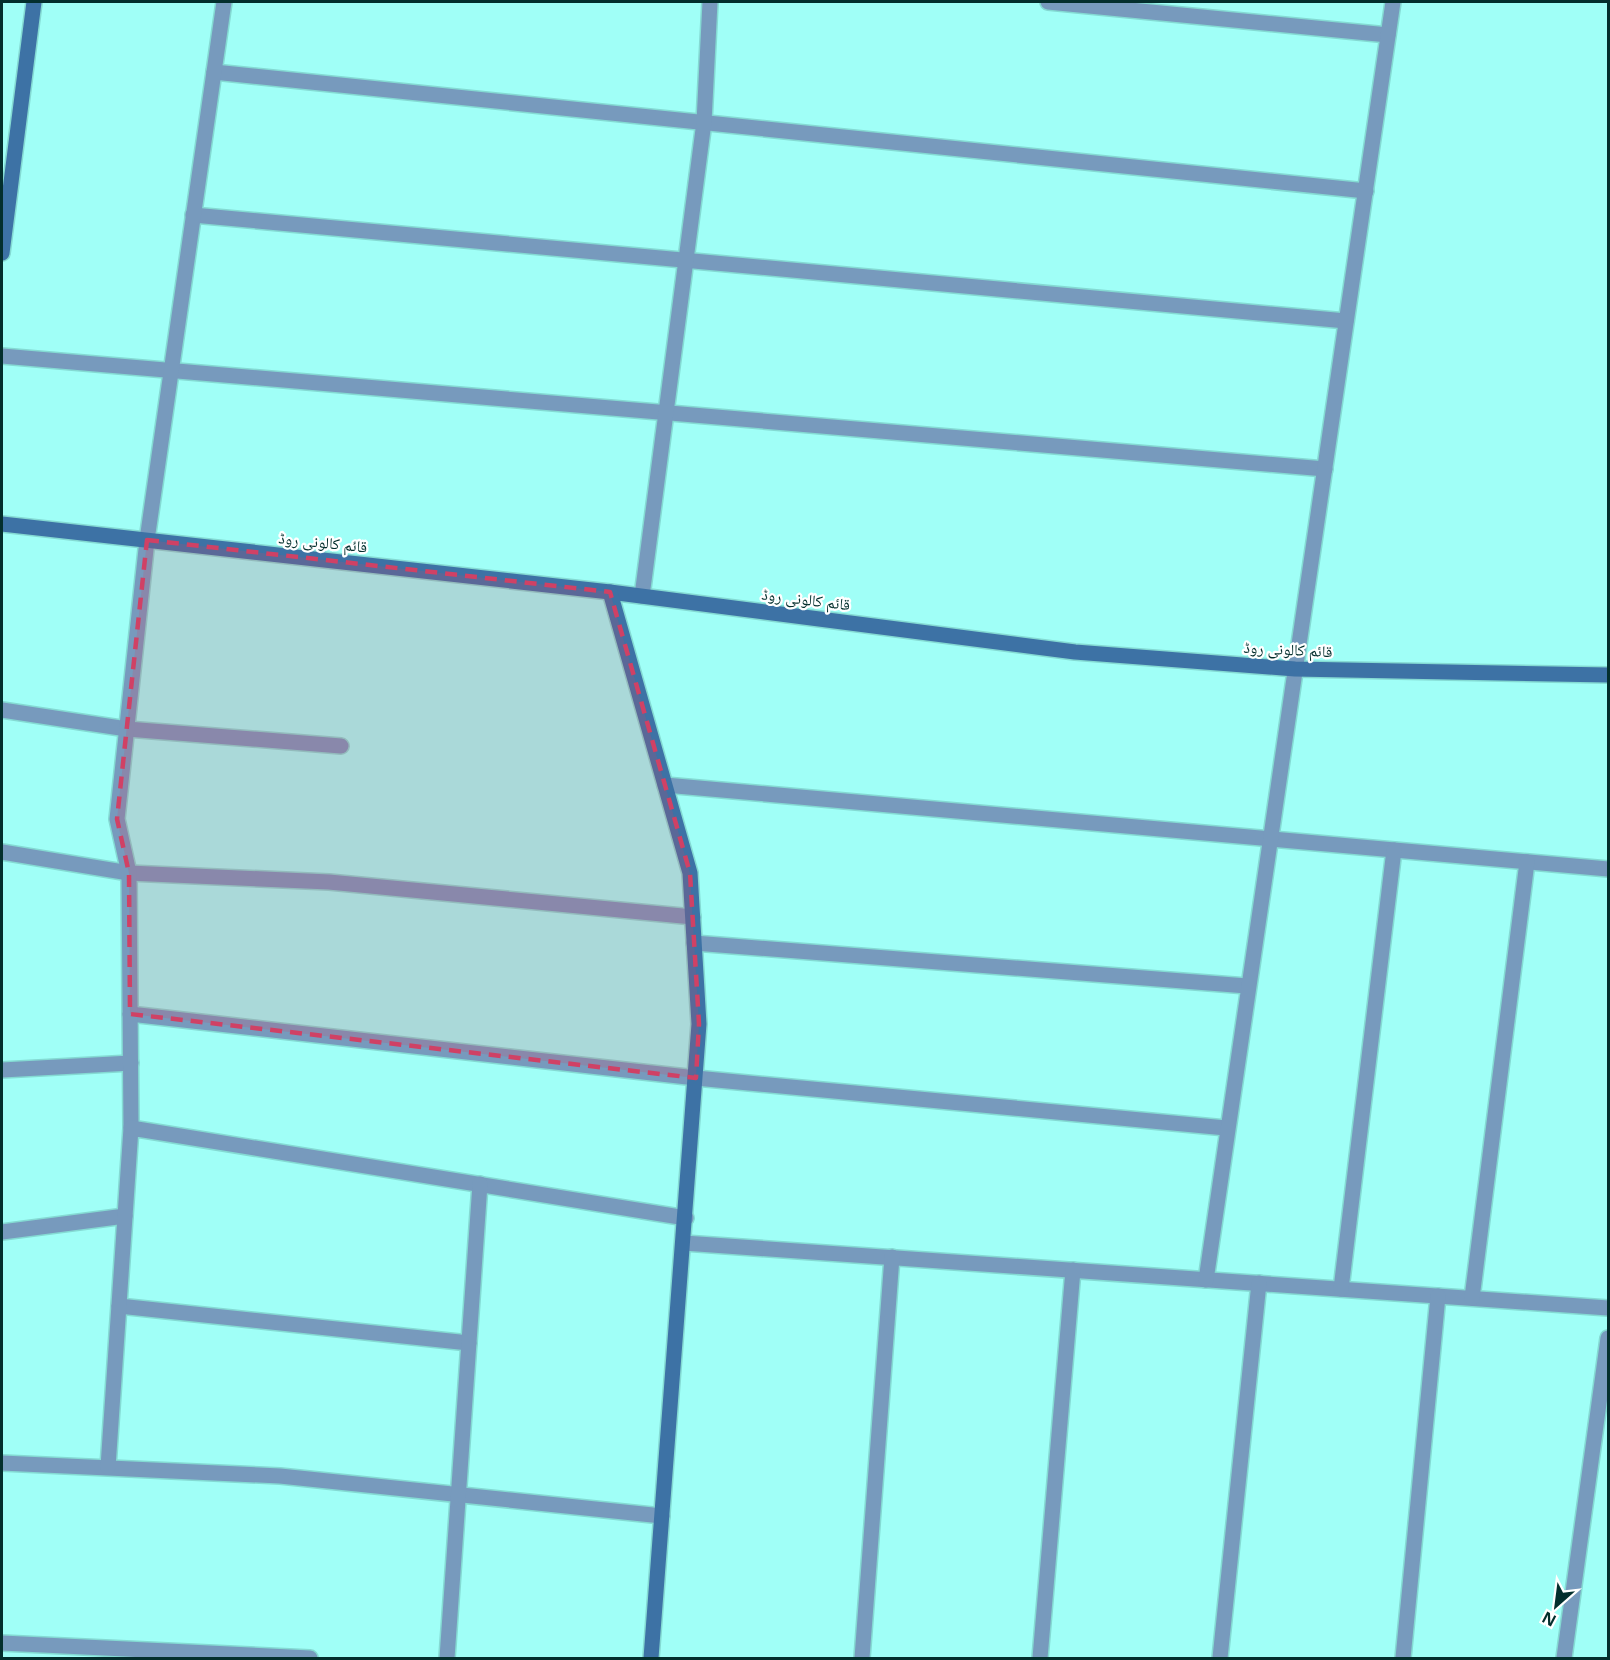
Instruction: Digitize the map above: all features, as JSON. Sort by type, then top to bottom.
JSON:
[{"type":"street","points":[[2,253],[34,2]]},
{"type":"street","points":[[108,1467],[131,1128],[129,873],[117,819],[147,540],[224,2]]},
{"type":"street","points":[[642,596],[704,122],[710,2]]},
{"type":"street","points":[[1048,2],[1388,35]]},
{"type":"street","points":[[1206,1280],[1226,1128],[1393,2]]},
{"type":"street","points":[[214,72],[1366,191]]},
{"type":"street","points":[[194,215],[1346,321]]},
{"type":"street","points":[[2,356],[1325,469]]},
{"type":"street","name":"قائم کالونی روڈ","points":[[2,524],[610,592],[1075,652],[1295,669],[1608,675]]},
{"type":"street","points":[[610,592],[690,873],[699,1024],[651,1659]]},
{"type":"street","points":[[2,710],[127,729],[341,746]]},
{"type":"street","points":[[665,785],[1608,869]]},
{"type":"street","points":[[1341,1289],[1394,850]]},
{"type":"street","points":[[2,852],[129,873],[329,882],[693,918]]},
{"type":"street","points":[[1472,1298],[1527,862]]},
{"type":"street","points":[[694,943],[1247,986]]},
{"type":"street","points":[[130,1014],[696,1078],[1226,1128]]},
{"type":"street","points":[[2,1071],[131,1063]]},
{"type":"street","points":[[131,1128],[686,1218]]},
{"type":"street","points":[[447,1659],[480,1184]]},
{"type":"street","points":[[2,1232],[125,1216]]},
{"type":"street","points":[[684,1243],[1608,1308]]},
{"type":"street","points":[[862,1659],[892,1257]]},
{"type":"street","points":[[1040,1659],[1073,1270]]},
{"type":"street","points":[[1221,1659],[1259,1283]]},
{"type":"street","points":[[1403,1659],[1438,1296]]},
{"type":"street","points":[[119,1306],[469,1343]]},
{"type":"street","points":[[1564,1659],[1608,1338]]},
{"type":"street","points":[[2,1463],[280,1476],[663,1516]]},
{"type":"street","points":[[2,1643],[310,1659]]},
{"type":"highlighted area","points":[[147,540],[610,592],[690,873],[699,1024],[696,1078],[130,1014],[129,873],[117,819]]}]
